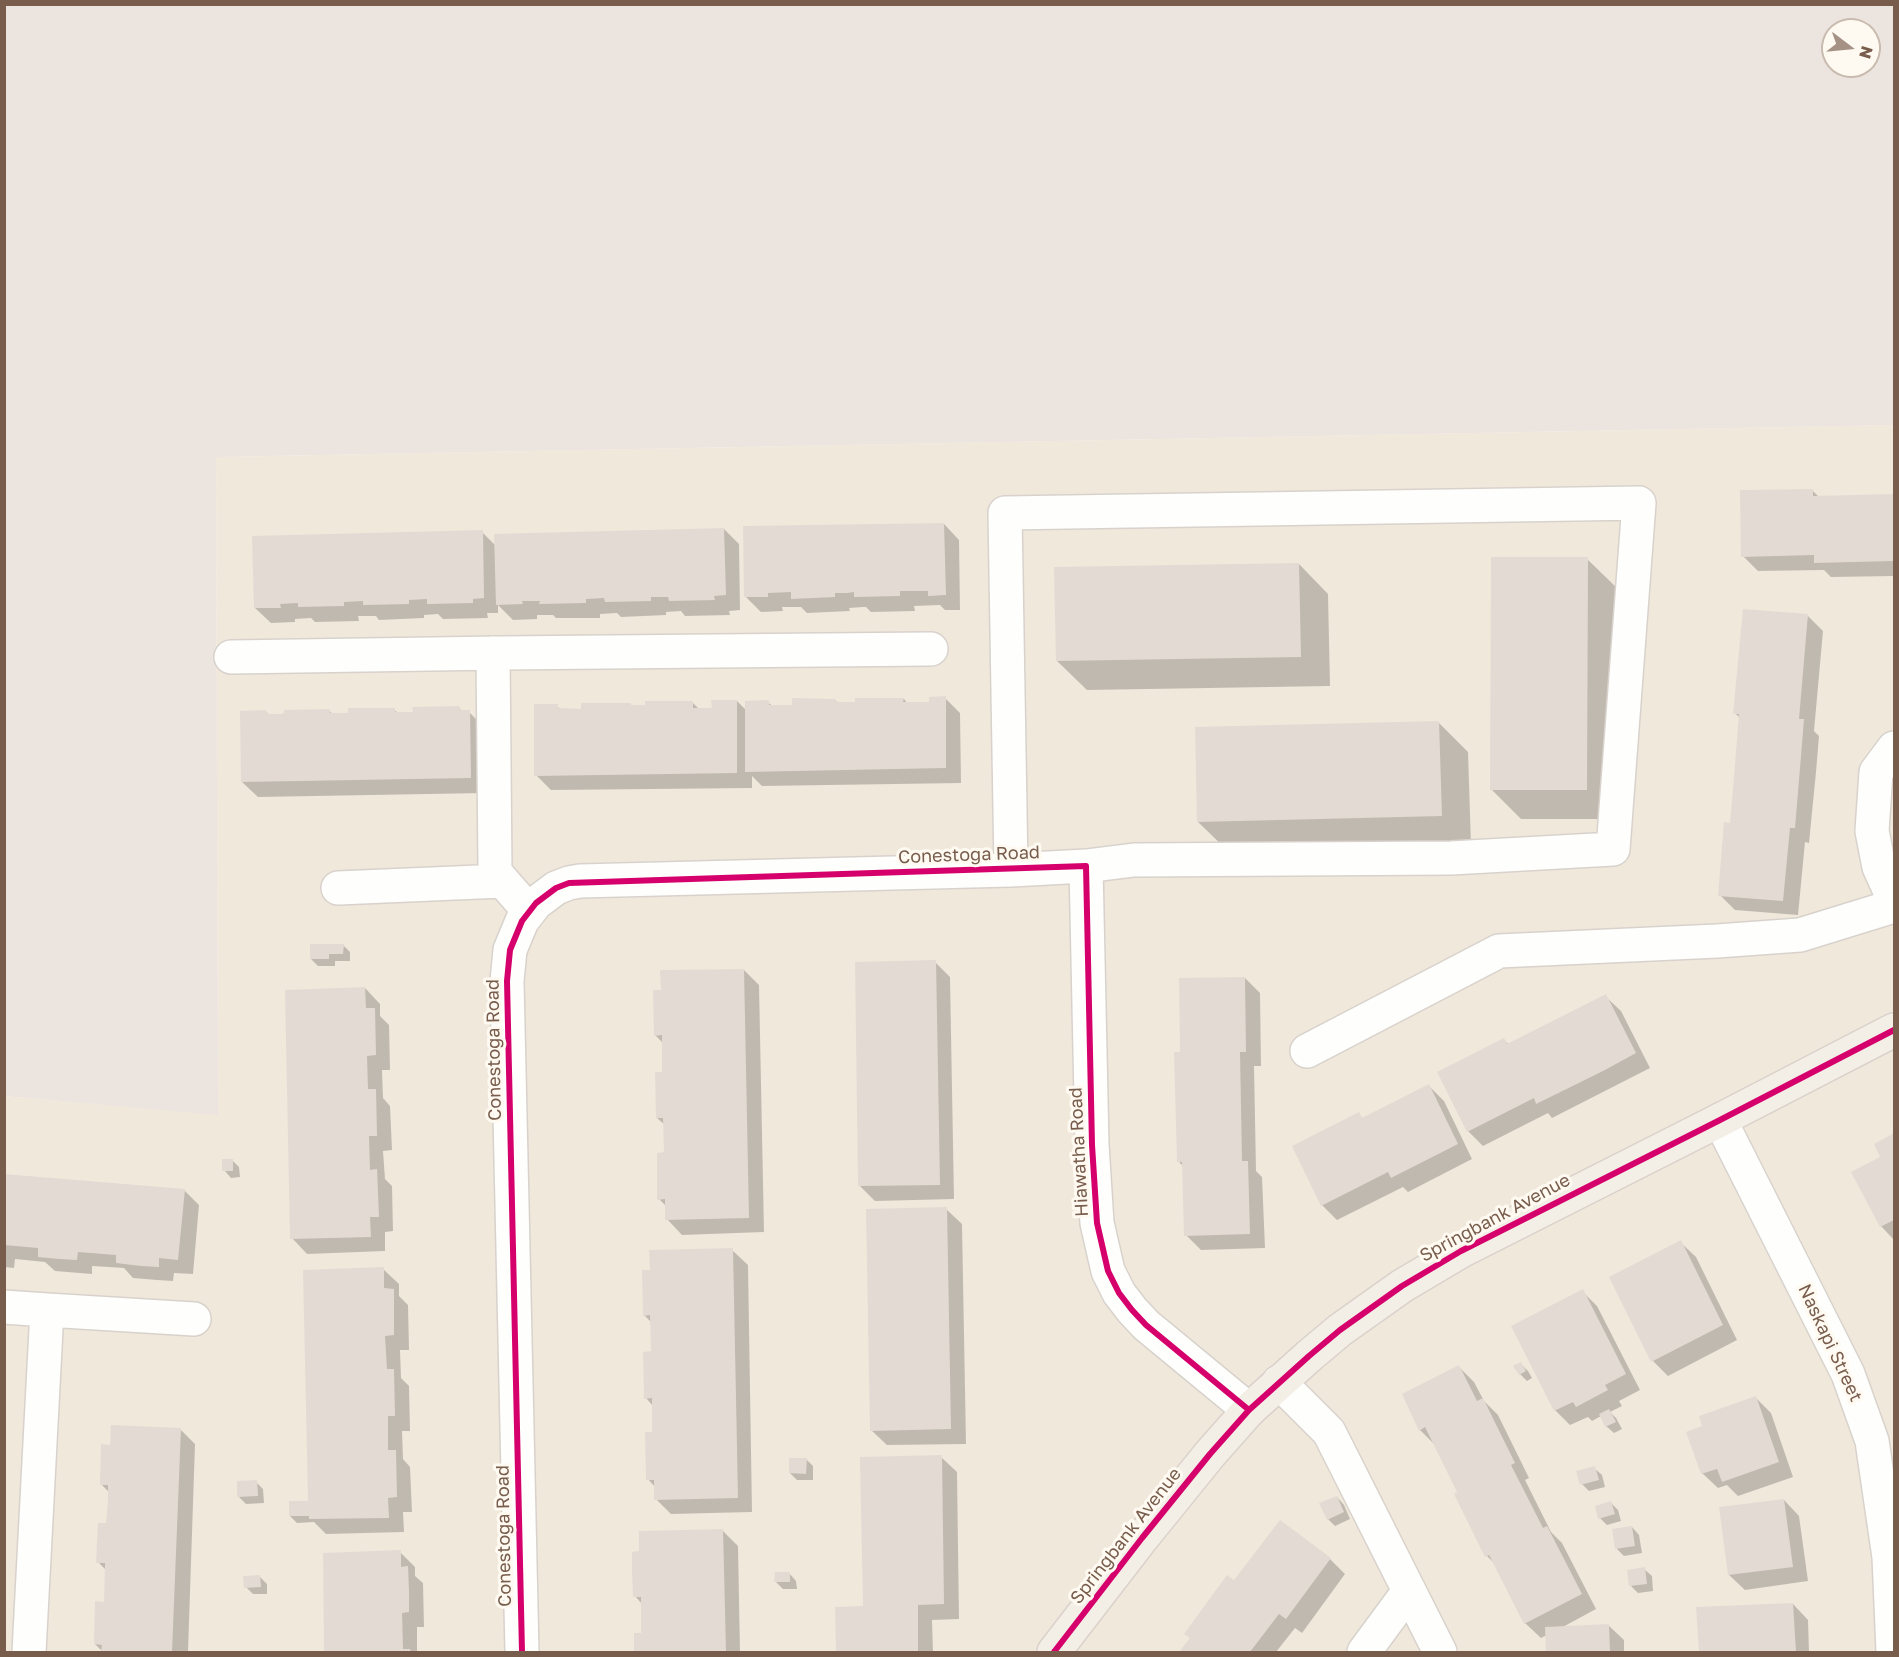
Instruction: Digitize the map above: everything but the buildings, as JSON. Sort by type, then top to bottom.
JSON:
[{"type":"main road","name":"Springbank Avenue","points":[[1054,1653],[1210,1454],[1279,1382],[1340,1330],[1402,1286],[1451,1257],[1894,1030]]},
{"type":"street","name":"Conestoga Road","points":[[522,1653],[507,981],[510,950],[522,921],[536,903],[556,888],[580,881],[1011,870],[1086,866],[1134,860],[1451,858],[1612,849],[1640,502],[1005,513],[1011,870]]},
{"type":"street","points":[[231,657],[932,649]]},
{"type":"street","points":[[493,653],[495,872],[529,911]]},
{"type":"street","points":[[1894,748],[1876,772],[1872,831],[1879,867],[1894,900]]},
{"type":"street","name":"Hiawatha Road","points":[[1086,866],[1092,1155],[1097,1223],[1108,1270],[1119,1293],[1146,1325],[1250,1410]]},
{"type":"street","points":[[338,888],[502,881]]},
{"type":"street","points":[[1307,1051],[1499,951],[1800,935],[1894,906]]},
{"type":"street","name":"Naskapi Street","points":[[1720,1120],[1848,1374],[1872,1441],[1889,1557],[1893,1653]]},
{"type":"street","points":[[4,1307],[194,1319]]},
{"type":"street","points":[[29,1653],[46,1310]]},
{"type":"street","points":[[1279,1382],[1329,1432],[1440,1653]]},
{"type":"street","points":[[1364,1653],[1409,1591]]},
{"type":"shaded area","points":[[4,5],[1894,5],[1894,425],[216,457],[218,1115],[5,1096]]},
{"type":"shaded area","points":[[1894,425],[1894,1652],[5,1652],[4,1096],[218,1114],[216,457]]},
{"type":"cycle path","points":[[522,1652],[507,981],[510,950],[522,921],[536,903],[556,888],[569,883],[1086,866],[1092,1145],[1097,1223],[1108,1271],[1119,1293],[1146,1325],[1249,1410]]},
{"type":"cycle path","points":[[1054,1652],[1142,1538],[1249,1410],[1340,1330],[1402,1286],[1461,1251],[1894,1030]]}]
